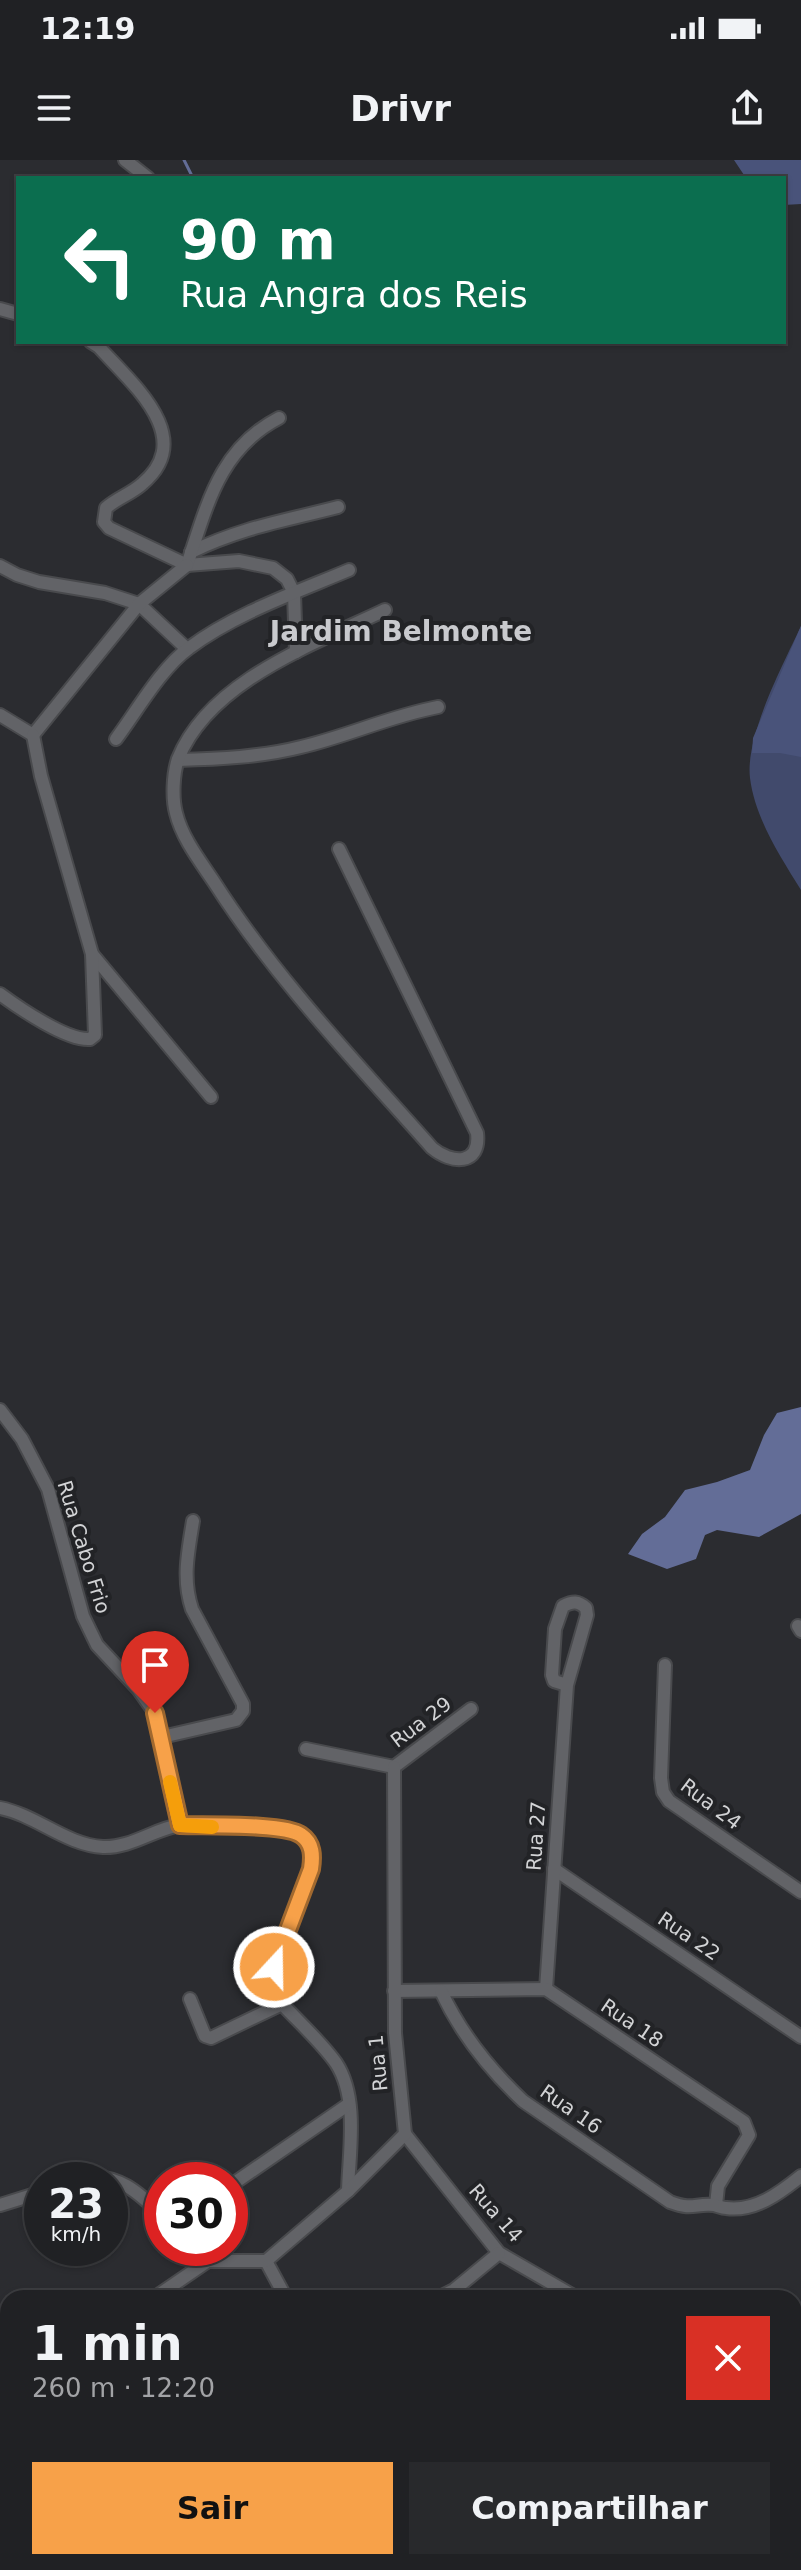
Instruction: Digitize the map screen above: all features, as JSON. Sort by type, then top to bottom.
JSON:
[{"type":"street","points":[[125,160],[145,176]]},
{"type":"street","points":[[94,344],[147,401],[161,421],[164,438],[163,455],[155,471],[142,485],[106,508],[104,522],[109,528],[189,559],[239,561],[273,568],[287,579],[294,593],[296,652]]},
{"type":"street","points":[[189,559],[223,469],[239,447],[259,429],[279,418]]},
{"type":"street","points":[[33,735],[139,604],[189,559],[219,539],[260,524],[338,507]]},
{"type":"street","points":[[0,566],[39,582],[105,593],[139,604],[187,649]]},
{"type":"street","points":[[116,739],[160,679],[187,649],[220,628],[349,570]]},
{"type":"street","points":[[339,849],[477,1133],[478,1144],[474,1154],[467,1158],[455,1160],[443,1157],[432,1148],[291,988],[235,915],[188,842],[176,813],[174,781],[178,760],[215,705],[239,686],[296,652],[385,610]]},
{"type":"street","points":[[178,760],[230,758],[299,748],[405,713],[438,707]]},
{"type":"street","points":[[0,715],[33,735],[41,776],[92,954],[95,1035],[90,1039],[74,1037],[14,1005],[0,994]]},
{"type":"street","points":[[92,954],[211,1097]]},
{"type":"street","name":"Rua Cabo Frio","points":[[0,1410],[22,1439],[48,1489],[83,1616],[97,1645],[138,1689],[155,1713],[180,1825]]},
{"type":"street","points":[[162,1737],[236,1720],[243,1711],[243,1704],[192,1609],[187,1593],[185,1574],[193,1521]]},
{"type":"street","name":"Rua 27","points":[[546,1989],[567,1685],[587,1615],[586,1608],[579,1602],[563,1606],[555,1629],[552,1675],[554,1681],[567,1685]]},
{"type":"street","name":"Rua 24","points":[[665,1665],[663,1792],[669,1801],[801,1892]]},
{"type":"street","name":"Rua 29","points":[[394,1767],[471,1709]]},
{"type":"street","points":[[306,1749],[394,1767]]},
{"type":"street","name":"Rua 1","points":[[394,1767],[395,2033],[405,2134]]},
{"type":"street","points":[[0,1808],[23,1814],[80,1843],[104,1847],[125,1844],[180,1825],[281,1828],[299,1833],[309,1842],[313,1856],[311,1869],[274,1967],[272,1981],[275,1994],[282,2004],[337,2064],[345,2084],[349,2104],[348,2191]]},
{"type":"street","name":"Rua 22","points":[[554,1869],[801,2037]]},
{"type":"street","points":[[394,1991],[546,1989]]},
{"type":"street","name":"Rua 18","points":[[546,1989],[744,2122],[749,2135],[718,2186],[716,2205]]},
{"type":"street","name":"Rua 16","points":[[441,1991],[454,2018],[484,2061],[523,2101],[670,2202],[687,2208],[716,2205],[729,2209],[762,2202],[801,2176]]},
{"type":"street","points":[[190,1999],[205,2036],[211,2038],[282,2004]]},
{"type":"street","points":[[248,2174],[349,2104]]},
{"type":"street","points":[[248,2261],[266,2261],[348,2191],[405,2134]]},
{"type":"street","name":"Rua 14","points":[[405,2134],[499,2253],[563,2290]]},
{"type":"street","points":[[0,2205],[24,2198]]},
{"type":"street","points":[[454,2290],[499,2253]]},
{"type":"street","points":[[266,2261],[282,2290]]},
{"type":"street","points":[[166,2290],[201,2266]]},
{"type":"shaded area","points":[[734,160],[801,160],[801,204],[786,205],[786,176],[745,176]]},
{"type":"shaded area","points":[[801,626],[801,890],[757,808],[750,778],[750,761],[759,722]]},
{"type":"shaded area","points":[[801,626],[801,757],[752,753],[753,738]]},
{"type":"shaded area","points":[[801,1407],[801,1514],[759,1537],[717,1530],[705,1535],[696,1559],[667,1569],[628,1554],[642,1534],[665,1517],[685,1490],[750,1470],[777,1413]]},
{"type":"waterway","points":[[184,160],[192,176]]},
{"type":"slow traffic","points":[[170,1782],[180,1825],[212,1827]]},
{"type":"district","name":"Jardim Belmonte","points":[[401,631]]},
{"type":"route","points":[[155,1713],[180,1825],[281,1828],[299,1833],[309,1842],[313,1856],[311,1869],[274,1967]]}]
